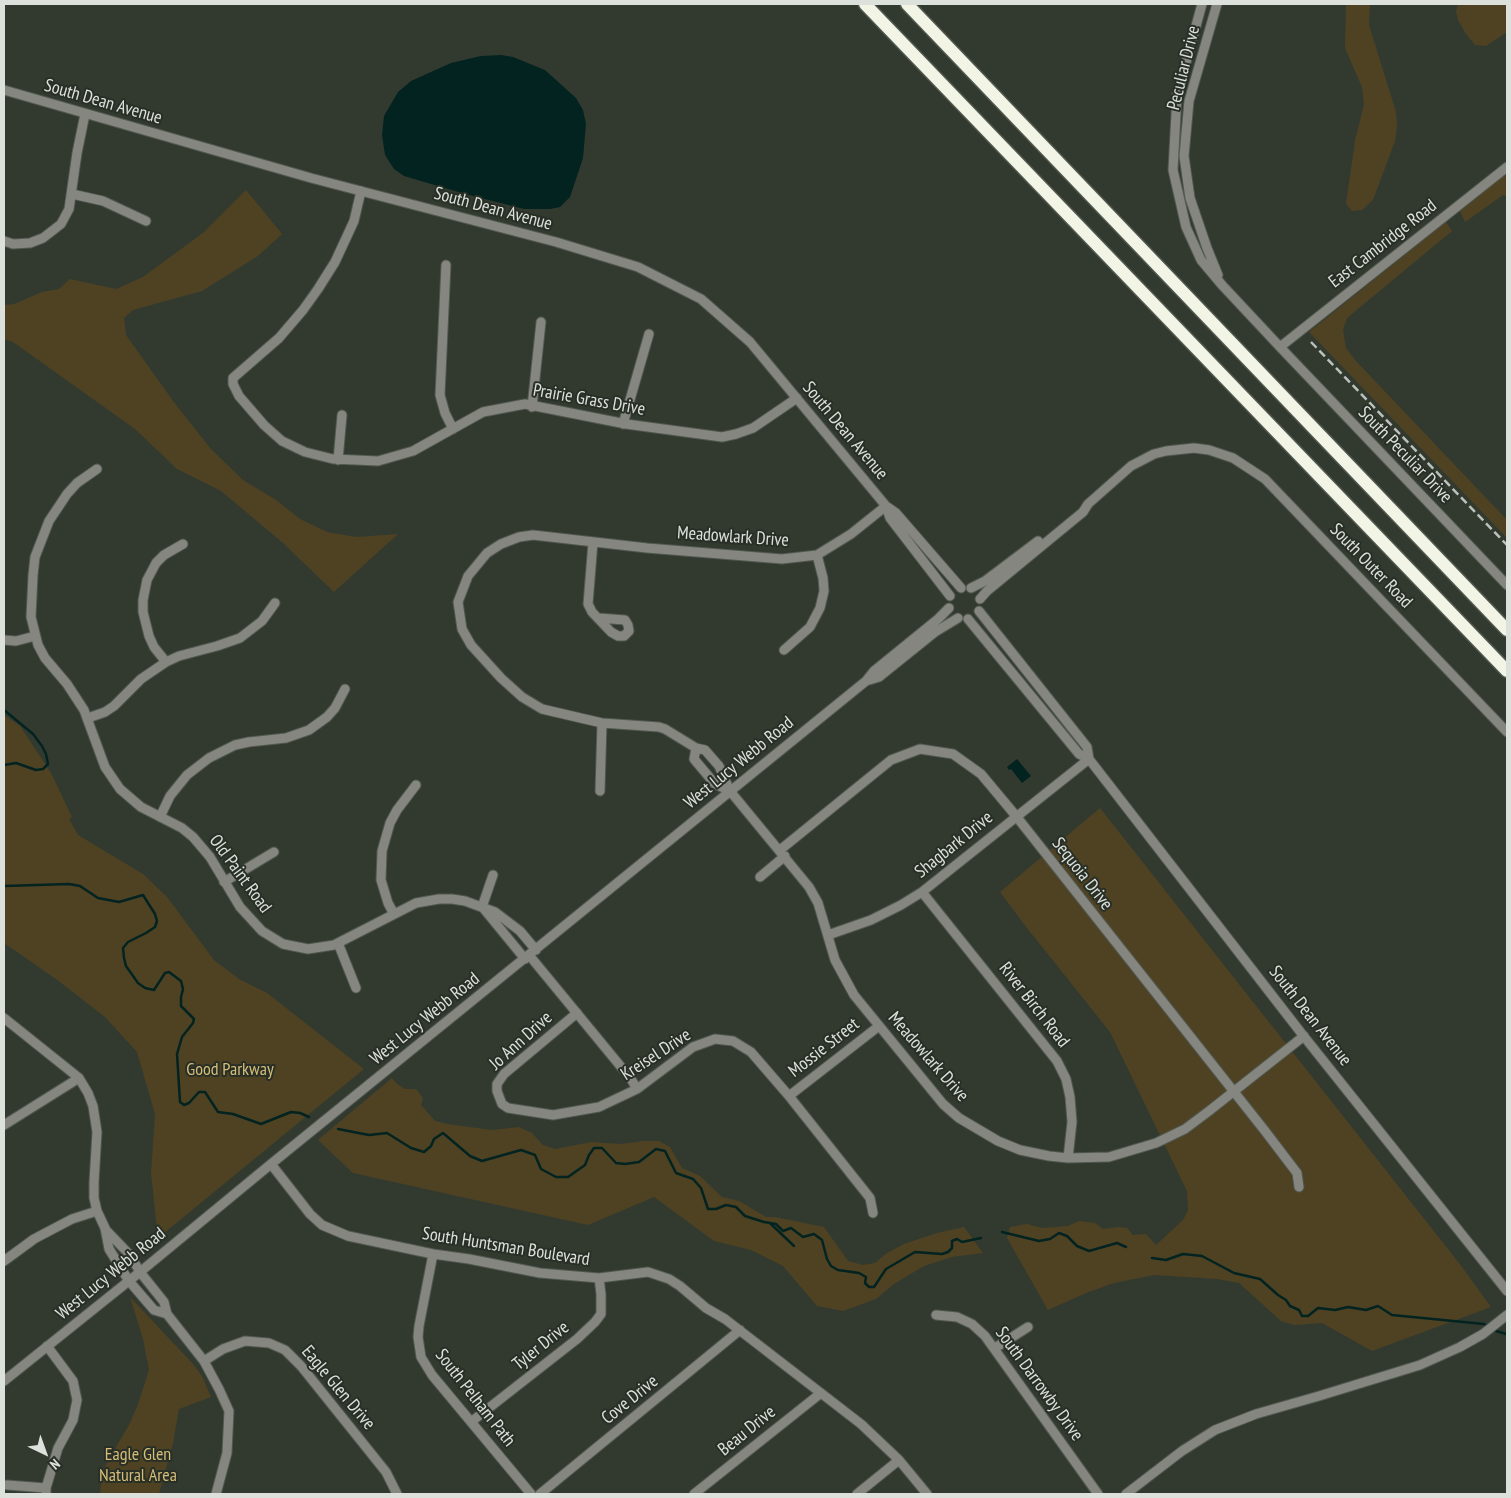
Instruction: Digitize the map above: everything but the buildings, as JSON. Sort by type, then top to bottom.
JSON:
[{"type":"highway","points":[[864,4],[1507,672]]},
{"type":"highway","points":[[907,4],[1507,630]]},
{"type":"street","name":"Peculiar Drive","points":[[1202,4],[1177,95],[1173,170],[1186,227],[1202,260],[1222,285],[1280,347]]},
{"type":"street","name":"Peculiar Drive","points":[[1217,4],[1189,101],[1184,156],[1190,198],[1206,248],[1222,285]]},
{"type":"street","name":"South Dean Avenue","points":[[4,90],[361,191],[556,242],[638,267],[701,298],[750,342],[886,506],[896,513],[961,588]]},
{"type":"street","points":[[4,241],[13,244],[30,243],[43,238],[61,224],[69,209],[85,114]]},
{"type":"street","name":"East Cambridge Road","points":[[1280,347],[1507,167]]},
{"type":"street","name":"Prairie Grass Drive","points":[[361,191],[354,221],[335,262],[318,289],[279,338],[233,378],[233,384],[239,396],[264,425],[282,441],[305,452],[338,460],[378,461],[413,451],[483,412],[524,404],[623,424],[722,437],[753,428],[797,398]]},
{"type":"street","points":[[72,194],[103,201],[146,221]]},
{"type":"street","points":[[446,265],[440,395],[444,413],[453,429]]},
{"type":"street","points":[[532,407],[541,322]]},
{"type":"street","points":[[623,424],[649,334]]},
{"type":"street","name":"South Peculiar Drive","points":[[1280,347],[1507,585]]},
{"type":"street","points":[[338,460],[342,415]]},
{"type":"street","name":"South Outer Road","points":[[1088,504],[1131,466],[1166,450],[1194,448],[1209,450],[1233,458],[1265,479],[1507,732]]},
{"type":"street","name":"Old Paint Road","points":[[98,469],[77,484],[67,494],[57,507],[40,542],[35,557],[31,617],[35,636],[45,658],[77,698],[88,718],[99,755],[112,780],[130,799],[182,828],[193,837],[210,857],[240,907],[251,921],[272,939],[283,944],[321,948],[338,943],[416,903],[439,899],[466,901],[482,907],[509,922],[525,936],[530,954]]},
{"type":"street","points":[[971,588],[980,599],[979,611],[968,619],[958,618],[951,613],[949,608],[950,596],[953,592],[961,588],[971,588],[984,582],[1080,508],[1088,504]]},
{"type":"street","points":[[980,599],[987,591],[1083,512],[1088,504]]},
{"type":"street","name":"South Dean Avenue","points":[[886,506],[890,518],[950,596]]},
{"type":"street","name":"Meadowlark Drive","points":[[886,506],[851,534],[817,555],[782,559],[532,535],[519,537],[501,544],[486,553],[468,576],[458,602],[462,629],[471,646],[501,678],[522,697],[542,709],[602,723],[658,727],[665,729],[696,748],[705,750],[719,766],[730,791],[810,887],[818,902],[835,960],[854,995],[943,1104],[960,1118],[998,1141],[1020,1150],[1068,1158],[1109,1156],[1156,1143],[1185,1129],[1304,1036]]},
{"type":"street","points":[[593,542],[588,604],[592,612],[599,618]]},
{"type":"street","points":[[166,662],[148,636],[143,612],[143,600],[147,580],[156,563],[168,552],[183,544]]},
{"type":"street","points":[[784,650],[810,627],[820,608],[824,591],[817,555]]},
{"type":"street","points":[[88,718],[114,706],[141,678],[166,662],[179,656],[229,643],[240,638],[262,621],[275,603]]},
{"type":"street","name":"West Lucy Webb Road","points":[[4,1381],[866,681],[874,671],[949,608]]},
{"type":"street","name":"South Dean Avenue","points":[[979,611],[1087,747],[1089,759]]},
{"type":"street","name":"West Lucy Webb Road","points":[[866,681],[879,677],[935,632],[958,618]]},
{"type":"street","name":"South Dean Avenue","points":[[968,619],[1078,754],[1089,759],[1304,1036],[1507,1291]]},
{"type":"street","points":[[4,640],[16,640],[35,636]]},
{"type":"street","points":[[160,817],[170,796],[188,775],[209,758],[235,746],[286,738],[308,730],[327,717],[335,708],[345,689]]},
{"type":"street","points":[[600,791],[602,723]]},
{"type":"street","points":[[696,748],[694,759],[715,784],[730,791]]},
{"type":"street","name":"Sequoia Drive","points":[[760,877],[783,853],[891,760],[920,749],[953,754],[981,774],[1016,816],[1297,1173],[1299,1187]]},
{"type":"street","name":"Shagbark Drive","points":[[828,935],[871,920],[922,892],[1089,759]]},
{"type":"street","points":[[394,914],[381,880],[382,851],[387,830],[396,810],[416,785]]},
{"type":"street","points":[[224,882],[274,852]]},
{"type":"street","points":[[482,907],[493,875]]},
{"type":"street","name":"River Birch Road","points":[[922,892],[1057,1061],[1066,1079],[1070,1097],[1072,1122],[1068,1158]]},
{"type":"street","name":"Old Paint Road","points":[[482,907],[530,954],[631,1079],[637,1089]]},
{"type":"street","points":[[338,943],[356,988]]},
{"type":"street","name":"Jo Ann Drive","points":[[499,1098],[497,1084],[504,1074],[577,1013]]},
{"type":"street","points":[[4,1018],[79,1078],[88,1093],[96,1119],[97,1132],[94,1198],[97,1211],[105,1228],[109,1249],[129,1281],[154,1310],[167,1314]]},
{"type":"street","name":"Mossie Street","points":[[790,1096],[879,1026]]},
{"type":"street","name":"Kreisel Drive","points":[[499,1098],[502,1104],[508,1108],[553,1115],[599,1107],[637,1089],[693,1047],[715,1039],[733,1041],[751,1052],[790,1096],[870,1198],[873,1213]]},
{"type":"street","points":[[4,1126],[79,1078]]},
{"type":"street","name":"South Huntsman Boulevard","points":[[270,1164],[310,1214],[322,1225],[348,1236],[433,1254],[540,1273],[599,1278],[648,1272],[659,1275],[680,1286],[706,1308],[740,1330],[861,1424],[899,1460],[927,1494]]},
{"type":"street","points":[[4,1261],[34,1239],[72,1219],[97,1211]]},
{"type":"street","points":[[105,1228],[130,1255],[140,1272],[164,1302],[167,1314],[204,1361],[229,1411],[227,1453],[216,1494]]},
{"type":"street","name":"South Pelham Path","points":[[433,1254],[419,1326],[419,1348],[426,1367],[531,1494]]},
{"type":"street","name":"Tyler Drive","points":[[471,1422],[577,1340],[595,1322],[601,1314],[599,1278]]},
{"type":"street","name":"South Darrowby Drive","points":[[936,1315],[957,1318],[972,1324],[995,1348],[1098,1494]]},
{"type":"street","points":[[1126,1494],[1182,1451],[1215,1430],[1256,1414],[1420,1365],[1476,1338],[1507,1315]]},
{"type":"street","points":[[995,1348],[1028,1327]]},
{"type":"street","name":"Cove Drive","points":[[540,1494],[740,1330]]},
{"type":"street","name":"Eagle Glen Drive","points":[[204,1361],[223,1349],[245,1342],[269,1343],[285,1350],[301,1366],[386,1472],[397,1494]]},
{"type":"street","points":[[7,1485],[46,1491],[58,1448],[73,1420],[77,1400],[72,1381],[47,1346]]},
{"type":"street","name":"Beau Drive","points":[[694,1494],[821,1393]]},
{"type":"street","points":[[857,1494],[899,1460]]},
{"type":"green space","points":[[1346,4],[1370,4],[1369,25],[1396,112],[1397,126],[1395,141],[1373,200],[1362,210],[1352,211],[1346,204],[1355,141],[1364,104],[1362,87],[1345,48]]},
{"type":"green space","points":[[1458,4],[1507,4],[1507,32],[1486,46],[1475,45],[1458,20],[1456,11]]},
{"type":"green space","points":[[1507,173],[1507,196],[1503,195],[1465,222],[1460,211]]},
{"type":"green space","points":[[246,190],[282,234],[258,256],[202,291],[133,310],[124,318],[126,335],[176,405],[211,449],[243,480],[276,500],[300,519],[327,532],[356,537],[398,534],[334,592],[283,543],[221,491],[177,469],[135,429],[13,342],[4,339],[4,305],[14,304],[42,292],[59,289],[70,279],[116,289],[143,277],[204,232]]},
{"type":"green space","points":[[1446,222],[1452,231],[1347,318],[1343,330],[1346,348],[1356,361],[1507,520],[1507,538],[1309,332]]},
{"type":"green space","name":"Good Parkway","points":[[4,715],[20,726],[51,773],[72,817],[69,819],[78,835],[143,874],[167,897],[214,960],[239,979],[267,993],[364,1069],[158,1238],[151,1173],[155,1114],[137,1052],[105,1017],[56,979],[4,943]]},
{"type":"green space","points":[[1100,808],[1459,1263],[1491,1307],[1372,1351],[1322,1323],[1294,1325],[1281,1321],[1239,1283],[1217,1279],[1154,1275],[1114,1283],[1048,1310],[1007,1238],[1010,1227],[1027,1224],[1042,1228],[1068,1226],[1079,1221],[1095,1223],[1103,1229],[1127,1228],[1133,1235],[1146,1234],[1156,1245],[1183,1220],[1188,1210],[1187,1191],[1110,1032],[1000,892]]},
{"type":"green space","points":[[392,1078],[405,1089],[416,1089],[423,1098],[421,1105],[435,1121],[447,1124],[492,1130],[519,1127],[532,1133],[543,1145],[555,1149],[591,1142],[621,1144],[659,1141],[670,1147],[682,1168],[700,1176],[722,1197],[739,1201],[766,1217],[775,1217],[824,1227],[848,1261],[863,1265],[875,1263],[887,1253],[904,1244],[937,1233],[964,1227],[983,1253],[952,1257],[924,1266],[894,1284],[876,1299],[843,1311],[817,1306],[783,1266],[751,1250],[714,1241],[654,1197],[588,1225],[353,1173],[318,1140]]},
{"type":"green space","name":"Eagle Glen Natural Area","points":[[130,1297],[193,1364],[202,1376],[211,1397],[179,1409],[173,1443],[159,1494],[100,1494],[103,1470],[130,1423],[149,1370],[143,1339]]},
{"type":"water","points":[[501,55],[513,57],[545,70],[576,98],[583,110],[586,124],[583,158],[570,197],[560,207],[524,209],[404,176],[394,169],[385,155],[382,135],[384,116],[398,92],[411,81],[451,63],[481,56]]},
{"type":"water","points":[[1017,759],[1031,776],[1022,783],[1011,769],[1009,770],[1007,767]]},
{"type":"waterway","points":[[4,710],[33,734],[42,746],[48,764],[43,769],[36,770],[16,763],[4,765]]},
{"type":"waterway","points":[[4,886],[69,884],[80,886],[98,898],[119,902],[143,895],[155,914],[157,921],[155,927],[128,942],[123,948],[124,958],[126,966],[138,983],[145,988],[154,990],[165,973],[169,972],[181,981],[183,989],[181,1006],[194,1019],[182,1037],[177,1054],[180,1102],[184,1105],[189,1103],[199,1092],[205,1092],[218,1112],[233,1114],[261,1124],[291,1112],[309,1117]]},
{"type":"waterway","points":[[338,1129],[369,1135],[387,1133],[411,1148],[424,1152],[431,1146],[434,1139],[443,1133],[470,1156],[482,1161],[521,1150],[535,1155],[541,1169],[556,1177],[568,1177],[585,1165],[594,1148],[602,1148],[616,1163],[625,1164],[639,1162],[656,1149],[665,1151],[676,1173],[693,1179],[701,1188],[708,1209],[716,1209],[726,1205],[736,1207],[745,1216],[776,1224],[783,1231],[791,1228],[803,1237],[814,1234],[822,1240],[831,1266],[838,1270],[859,1273],[866,1277],[865,1283],[869,1287],[874,1287],[886,1269],[915,1252],[942,1254],[952,1248],[952,1241],[957,1239],[962,1242],[981,1238]]},
{"type":"waterway","points":[[771,1224],[794,1246]]},
{"type":"waterway","points":[[1002,1232],[1039,1241],[1050,1239],[1059,1233],[1067,1236],[1077,1246],[1089,1251],[1117,1243],[1126,1247]]},
{"type":"waterway","points":[[1152,1258],[1166,1260],[1183,1254],[1202,1256],[1234,1273],[1260,1279],[1286,1300],[1290,1306],[1299,1310],[1302,1316],[1308,1316],[1318,1308],[1335,1310],[1348,1307],[1366,1310],[1378,1306],[1392,1315],[1484,1324],[1489,1327]]},
{"type":"waterway","points":[[1493,1330],[1506,1334]]},
{"type":"railway","points":[[1311,342],[1507,545]]}]
